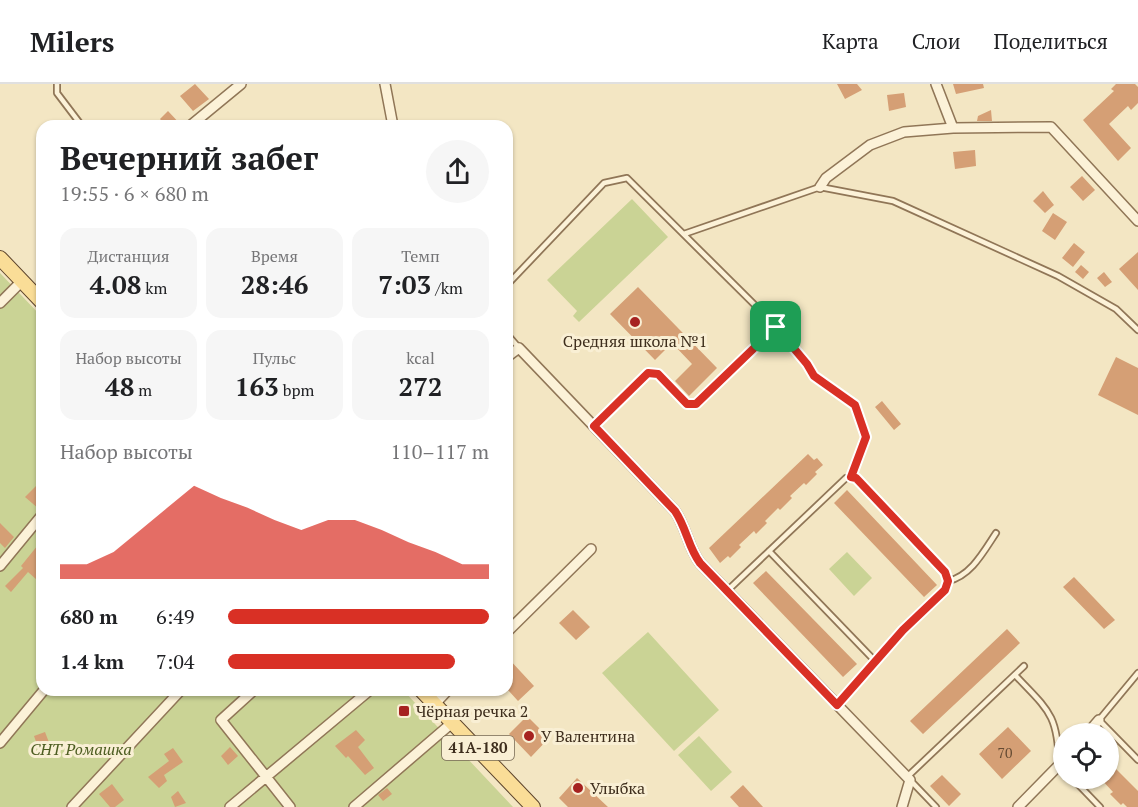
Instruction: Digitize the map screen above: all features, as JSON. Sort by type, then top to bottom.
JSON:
[{"type":"main road","points":[[0,258],[36,296]]},
{"type":"main road","name":"41А-180","points":[[427,696],[533,807]]},
{"type":"street","points":[[197,120],[241,84]]},
{"type":"street","points":[[385,84],[392,120]]},
{"type":"street","points":[[936,84],[952,128]]},
{"type":"street","points":[[820,187],[826,178],[870,145],[904,132],[952,128],[1051,127],[1138,221]]},
{"type":"street","points":[[0,303],[22,281]]},
{"type":"street","points":[[513,352],[519,348],[675,511],[685,526],[693,554],[700,563],[908,779],[902,807]]},
{"type":"street","points":[[0,566],[36,522]]},
{"type":"street","points":[[513,626],[591,549]]},
{"type":"street","points":[[0,743],[39,696]]},
{"type":"street","points":[[72,807],[175,696]]},
{"type":"street","points":[[247,696],[221,720],[290,807]]},
{"type":"street","points":[[230,807],[363,696]]},
{"type":"street","points":[[435,704],[442,696]]},
{"type":"street","points":[[354,807],[453,722]]},
{"type":"street","points":[[1018,807],[1053,774]]},
{"type":"lane","points":[[57,84],[57,93],[77,120]]},
{"type":"lane","points":[[513,279],[604,183],[627,178],[776,327],[801,356],[814,376],[855,405],[866,437],[851,477]]},
{"type":"lane","points":[[684,234],[820,187],[893,201],[1058,276],[1116,309],[1138,330]]},
{"type":"lane","points":[[594,426],[648,373],[658,374],[687,404],[696,404],[776,327]]},
{"type":"lane","points":[[513,341],[519,348]]},
{"type":"lane","points":[[727,591],[846,478],[856,478],[945,572],[948,581],[945,590],[903,630],[837,705]]},
{"type":"lane","points":[[948,581],[958,579],[979,559],[996,533]]},
{"type":"lane","points":[[769,551],[875,661]]},
{"type":"lane","points":[[936,807],[908,779],[1024,666]]},
{"type":"lane","points":[[1138,673],[1099,720],[1138,760]]},
{"type":"lane","points":[[1015,675],[1048,711],[1054,723]]},
{"type":"lane","points":[[1083,789],[1100,807]]},
{"type":"green space","points":[[632,199],[668,237],[579,322],[573,316],[577,311],[547,280]]},
{"type":"green space","name":"СНТ Ромашка","points":[[0,273],[36,311],[36,696],[409,696],[513,807],[0,807]]},
{"type":"green space","points":[[847,552],[872,578],[854,596],[829,569]]},
{"type":"green space","points":[[648,632],[719,710],[674,751],[602,673]]},
{"type":"green space","points":[[699,736],[732,772],[711,791],[678,755]]},
{"type":"building","points":[[195,84],[209,99],[193,111],[180,96]]},
{"type":"building","points":[[837,84],[857,84],[862,90],[845,99]]},
{"type":"building","points":[[953,84],[983,84],[984,88],[956,94]]},
{"type":"building","points":[[1116,84],[1135,84],[1138,87],[1138,103],[1131,110],[1128,106],[1109,124],[1131,148],[1118,161],[1083,120],[1114,91],[1111,89]]},
{"type":"building","points":[[904,93],[906,107],[889,111],[887,95]]},
{"type":"building","points":[[991,110],[992,121],[977,121],[978,116]]},
{"type":"building","points":[[168,111],[176,120],[161,120]]},
{"type":"building","points":[[975,150],[976,166],[955,169],[953,152]]},
{"type":"building","points":[[1082,176],[1095,190],[1083,201],[1070,187]]},
{"type":"building","points":[[1043,191],[1054,205],[1045,213],[1033,201]]},
{"type":"building","points":[[1053,213],[1067,222],[1055,240],[1042,231]]},
{"type":"building","points":[[1074,243],[1085,252],[1073,267],[1062,258]]},
{"type":"building","points":[[1138,252],[1138,290],[1119,269]]},
{"type":"building","points":[[1081,265],[1089,272],[1083,279],[1075,272]]},
{"type":"building","points":[[1104,272],[1112,282],[1105,287],[1097,278]]},
{"type":"building","points":[[638,287],[717,368],[689,396],[675,381],[692,364],[672,343],[655,360],[610,314]]},
{"type":"building","points":[[1116,357],[1138,368],[1138,415],[1098,395]]},
{"type":"building","points":[[882,401],[901,424],[894,430],[875,407]]},
{"type":"building","points":[[808,454],[814,460],[817,458],[823,465],[815,472],[817,474],[790,496],[792,498],[765,521],[767,523],[756,534],[754,531],[739,545],[741,547],[730,558],[728,556],[720,563],[709,548]]},
{"type":"building","points":[[36,486],[36,506],[25,497]]},
{"type":"building","points":[[847,490],[937,585],[924,597],[834,503]]},
{"type":"building","points":[[0,523],[14,537],[5,548],[0,543]]},
{"type":"building","points":[[36,547],[36,579],[28,572],[11,592],[5,586],[23,568],[21,566]]},
{"type":"building","points":[[766,571],[857,664],[843,677],[753,583]]},
{"type":"building","points":[[1074,577],[1115,620],[1104,629],[1063,587]]},
{"type":"building","points":[[573,610],[590,627],[576,640],[559,623]]},
{"type":"building","points":[[1007,629],[1020,643],[923,734],[910,721]]},
{"type":"building","points":[[513,663],[534,686],[518,701],[513,696]]},
{"type":"building","name":"У Валентина","points":[[527,716],[549,738],[531,757],[509,734]]},
{"type":"building","points":[[1008,727],[1031,751],[1002,779],[979,754]]},
{"type":"building","points":[[356,730],[365,740],[358,747],[374,768],[365,775],[348,756],[346,758],[335,746]]},
{"type":"building","points":[[45,732],[50,745],[39,750],[34,736]]},
{"type":"building","points":[[230,747],[238,756],[228,765],[221,756]]},
{"type":"building","points":[[173,748],[183,762],[164,775],[167,781],[159,788],[148,777],[169,761],[164,754]]},
{"type":"building","points":[[1119,772],[1138,791],[1138,807],[1127,807],[1123,803],[1121,805],[1110,794],[1113,792],[1110,789],[1119,789]]},
{"type":"building","points":[[942,775],[961,794],[949,806],[930,786]]},
{"type":"building","name":"Улыбка","points":[[577,778],[608,807],[568,807],[559,798]]},
{"type":"building","points":[[112,784],[124,800],[115,807],[110,807],[99,794]]},
{"type":"building","points":[[743,785],[763,807],[739,807],[730,797]]},
{"type":"building","points":[[387,788],[392,794],[383,801],[378,795]]},
{"type":"building","points":[[178,791],[186,803],[175,807],[171,797]]},
{"type":"place","name":"Средняя школа №1","points":[[635,322]]},
{"type":"place","name":"Чёрная речка 2","points":[[404,711]]},
{"type":"place","name":"У Валентина","points":[[529,736]]},
{"type":"place","name":"Улыбка","points":[[578,788]]},
{"type":"route","points":[[776,327],[790,340],[814,376],[855,405],[866,437],[851,477],[856,478],[945,572],[948,581],[945,590],[903,630],[837,705],[700,563],[693,554],[685,526],[675,511],[594,426],[648,373],[658,374],[687,404],[696,404],[776,327]]}]
